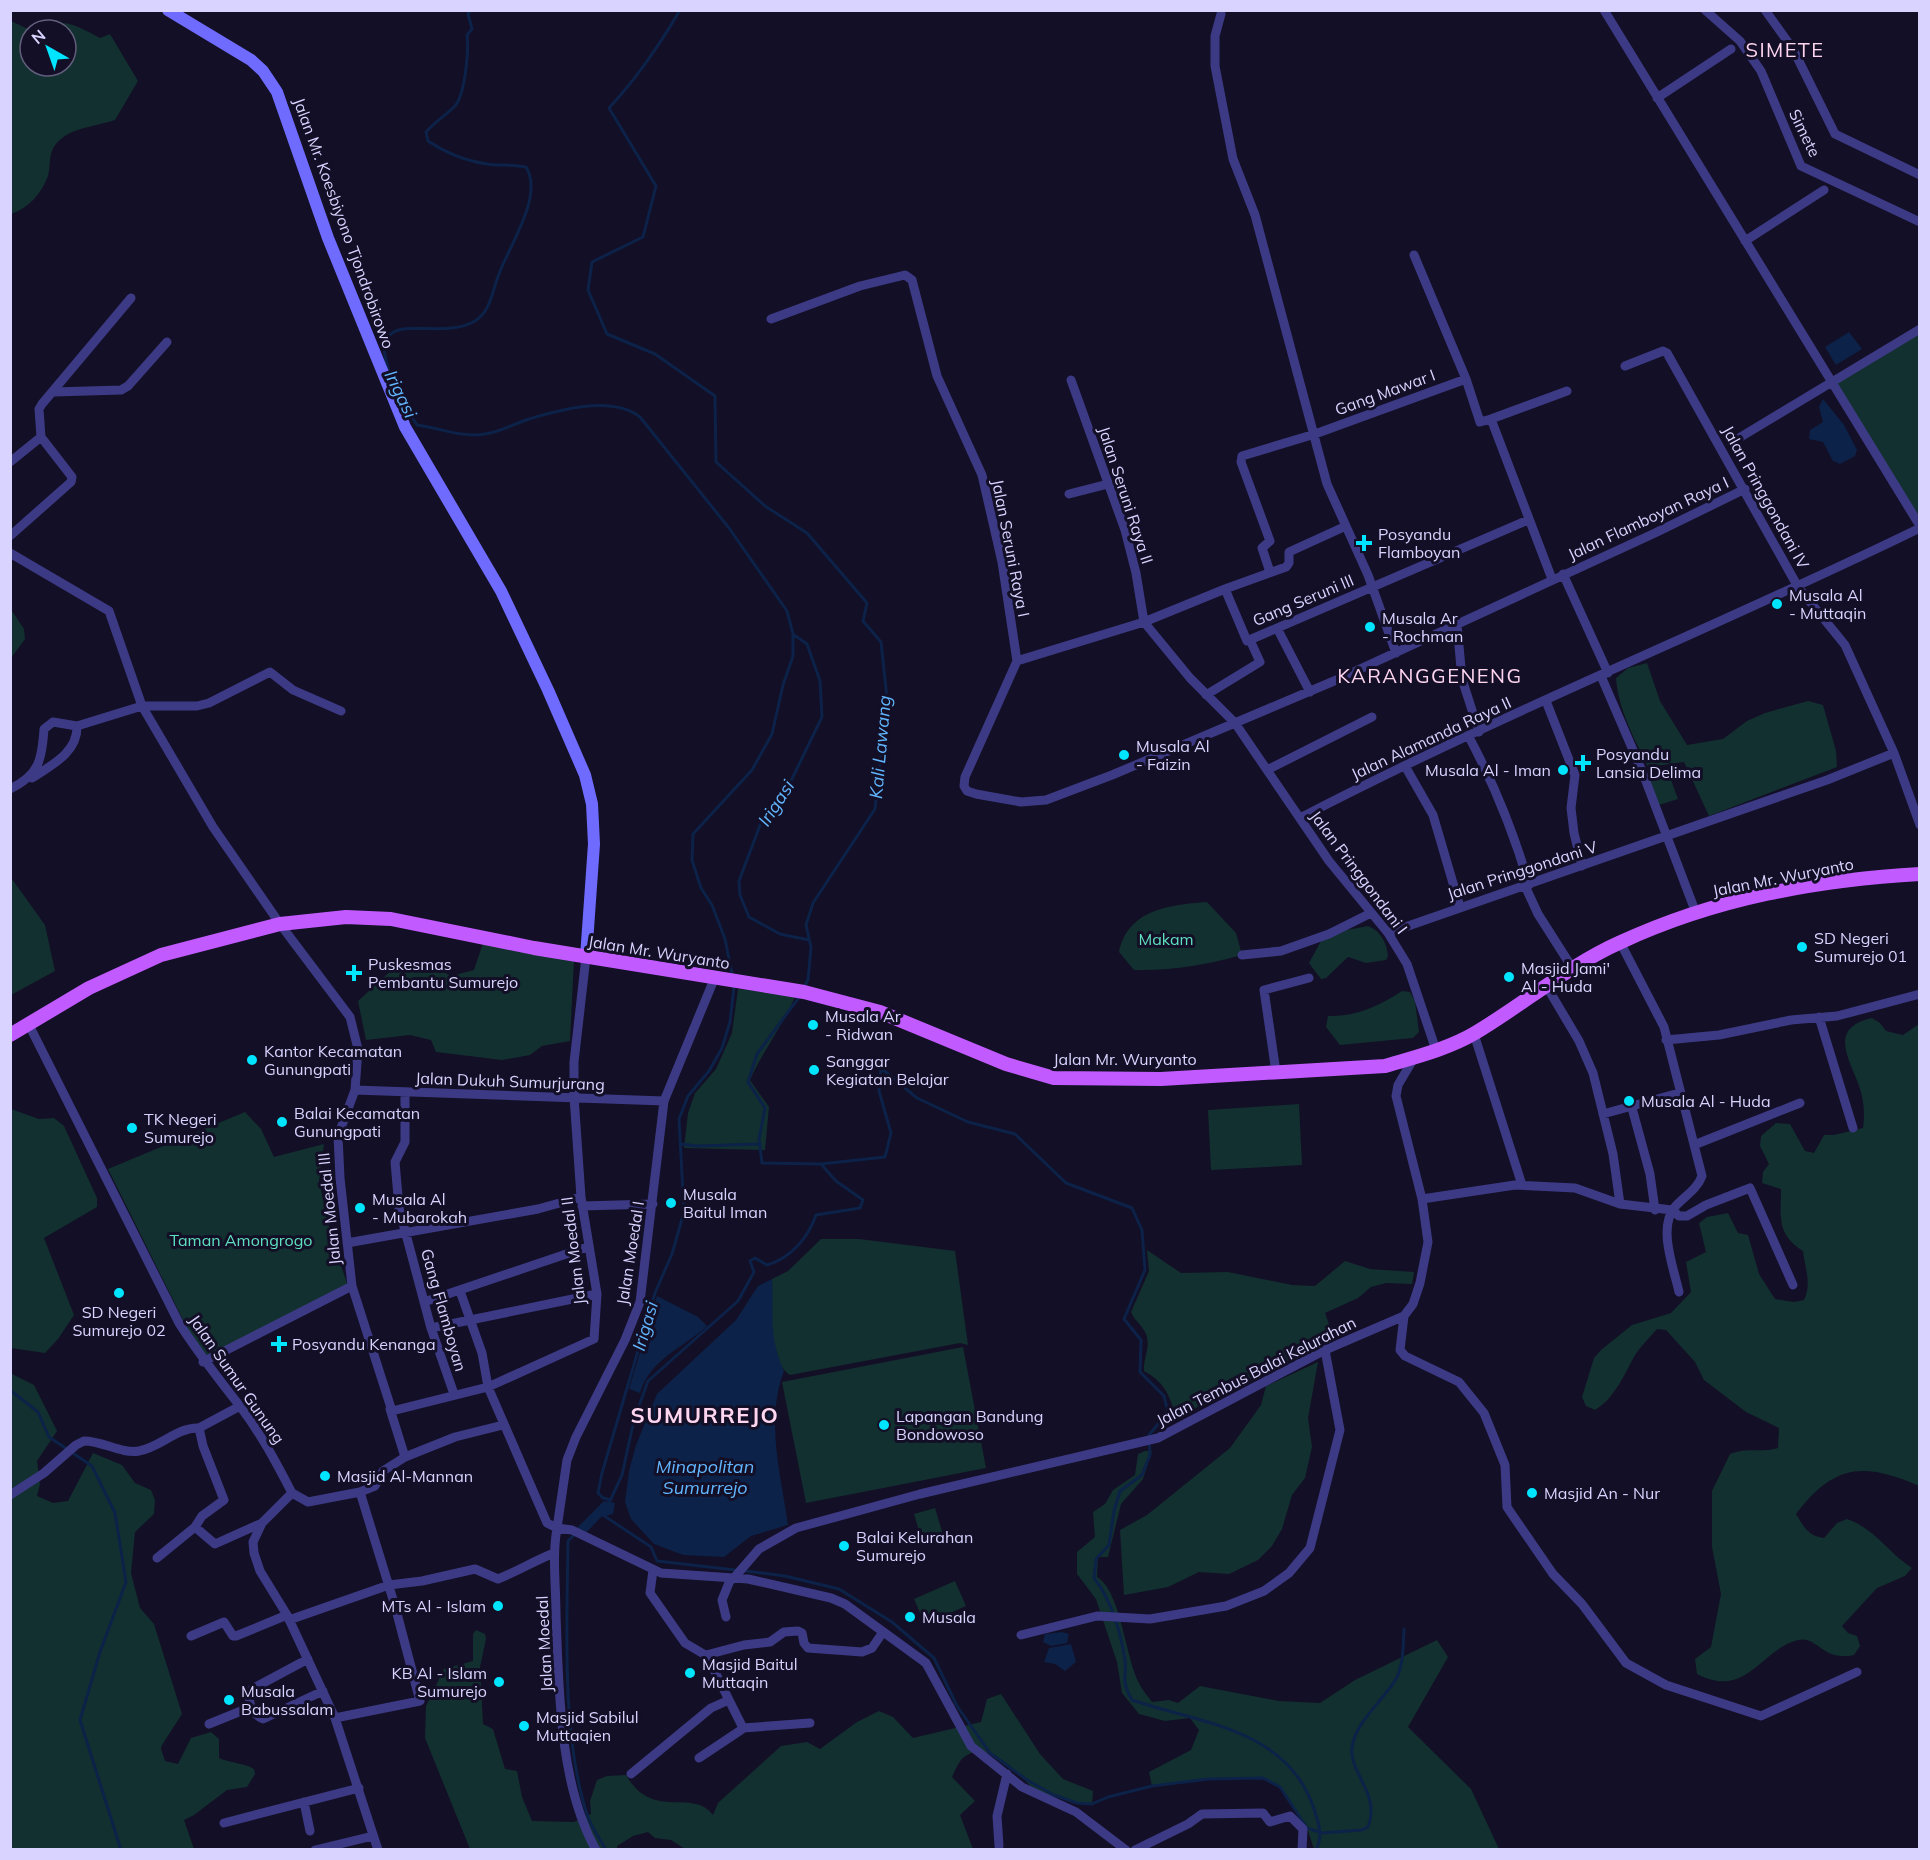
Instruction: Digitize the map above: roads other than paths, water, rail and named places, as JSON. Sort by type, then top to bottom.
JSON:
[{"type":"main road","name":"Jalan Mr. Koesbiyono Tjondrobirowo","points":[[168,10],[251,60],[263,71],[277,92],[328,238],[405,427],[501,591],[548,690],[585,775],[592,804],[593,864],[586,957]]},
{"type":"main road","name":"Jalan Mr. Wuryanto","points":[[10,1035],[88,988],[161,955],[280,924],[346,917],[391,919],[586,957],[804,992],[880,1012],[1006,1064],[1054,1078],[1161,1079],[1386,1066],[1436,1050],[1474,1034],[1573,969],[1620,942],[1696,913],[1747,897],[1847,878],[1920,874]]},
{"type":"street","points":[[1604,10],[1920,527]]},
{"type":"street","name":"Simete","points":[[1705,10],[1740,41],[1761,71],[1801,166],[1920,222]]},
{"type":"street","points":[[1765,10],[1792,49],[1834,134],[1920,175]]},
{"type":"street","points":[[1221,14],[1215,36],[1215,66],[1233,159],[1255,215],[1328,483],[1372,588],[1396,653]]},
{"type":"street","points":[[1657,98],[1731,49]]},
{"type":"street","points":[[1745,241],[1824,189]]},
{"type":"street","points":[[1414,255],[1466,379],[1480,422],[1567,391]]},
{"type":"street","name":"Jalan Seruni Raya I","points":[[771,319],[860,286],[905,275],[912,280],[937,376],[982,475],[1002,562],[1017,661]]},
{"type":"street","points":[[10,536],[71,482],[72,477],[68,471],[41,437],[39,409],[131,298]]},
{"type":"street","points":[[1734,441],[1920,329]]},
{"type":"street","points":[[54,392],[121,390],[128,386],[167,342]]},
{"type":"street","name":"Jalan Pringgondani IV","points":[[1625,366],[1666,351],[1798,586],[1845,645],[1894,753],[1920,825]]},
{"type":"street","name":"Gang Mawar I","points":[[1270,572],[1262,548],[1270,541],[1241,459],[1244,454],[1316,434],[1466,379]]},
{"type":"street","name":"Jalan Seruni Raya II","points":[[1071,380],[1131,550],[1144,622]]},
{"type":"street","points":[[1491,419],[1551,579]]},
{"type":"street","points":[[10,462],[41,437]]},
{"type":"street","points":[[1069,494],[1108,484]]},
{"type":"street","name":"Jalan Flamboyan Raya I","points":[[1235,723],[1396,653],[1745,489]]},
{"type":"street","name":"Gang Seruni III","points":[[1225,589],[1245,640],[1250,640],[1528,520]]},
{"type":"street","points":[[1144,622],[1206,695],[1235,723],[1112,776],[1041,801],[1021,802],[976,794],[967,790],[964,786],[965,777],[1017,661],[1144,622],[1288,565],[1289,552],[1346,526]]},
{"type":"street","name":"Jalan Alamanda Raya II","points":[[1300,818],[1405,765],[1798,586],[1920,527]]},
{"type":"street","name":"Jalan Moedal III","points":[[10,553],[108,611],[142,706],[213,827],[280,924],[350,1017],[358,1049],[354,1090],[338,1136],[352,1286],[405,1457]]},
{"type":"street","points":[[1563,574],[1605,674],[1696,913]]},
{"type":"street","points":[[1457,624],[1462,679],[1479,732]]},
{"type":"street","points":[[1277,627],[1310,692]]},
{"type":"street","points":[[1206,695],[1260,662],[1250,640]]},
{"type":"street","points":[[28,780],[41,760],[44,729],[53,722],[77,726],[142,706],[197,706],[209,703],[270,672],[293,690],[341,711]]},
{"type":"street","points":[[1546,701],[1567,747],[1575,775],[1571,808],[1582,867]]},
{"type":"street","points":[[1267,770],[1372,717]]},
{"type":"street","name":"Jalan Pringgondani I","points":[[1235,723],[1329,861],[1388,933],[1407,964],[1436,1050]]},
{"type":"street","points":[[10,789],[28,780],[71,748],[77,736],[77,726]]},
{"type":"street","points":[[1469,737],[1486,769],[1508,821],[1527,886],[1538,914],[1573,969]]},
{"type":"street","name":"Jalan Pringgondani V","points":[[1388,933],[1827,780],[1894,753]]},
{"type":"street","points":[[1405,765],[1434,815],[1460,907]]},
{"type":"street","points":[[1242,955],[1281,951],[1329,934],[1371,913]]},
{"type":"street","points":[[1620,942],[1664,1027],[1701,1179],[1672,1210],[1667,1229],[1679,1292]]},
{"type":"street","name":"Jalan Moedal II","points":[[488,1387],[592,1341],[597,1294],[581,1202],[574,1097],[574,1062],[586,957]]},
{"type":"street","name":"Jalan Moedal I","points":[[555,1539],[570,1453],[585,1414],[625,1340],[640,1302],[664,1101],[715,977]]},
{"type":"street","points":[[1276,1072],[1264,990],[1310,978]]},
{"type":"street","points":[[1547,987],[1579,1041],[1593,1072],[1613,1154],[1620,1204]]},
{"type":"street","points":[[1666,1040],[1719,1035],[1791,1020],[1837,1016],[1920,994]]},
{"type":"street","points":[[1819,1017],[1853,1128]]},
{"type":"street","name":"Jalan Sumur Gunung","points":[[29,1025],[179,1323],[203,1362],[240,1406],[272,1453],[292,1493]]},
{"type":"street","points":[[1474,1034],[1522,1185]]},
{"type":"street","points":[[1413,1058],[1398,1085],[1396,1096],[1422,1199],[1428,1242],[1420,1283],[1413,1304],[1404,1316],[1400,1350],[1405,1356],[1459,1382],[1484,1413],[1505,1465],[1507,1507],[1553,1574],[1582,1604],[1626,1663],[1666,1685],[1761,1716],[1857,1672]]},
{"type":"street","name":"Jalan Dukuh Sumurjurang","points":[[354,1090],[664,1101]]},
{"type":"street","name":"Gang Flamboyan","points":[[405,1093],[405,1142],[395,1162],[399,1208],[431,1328],[454,1394]]},
{"type":"street","points":[[1603,1114],[1632,1108],[1679,1093]]},
{"type":"street","points":[[1694,1145],[1800,1103]]},
{"type":"street","points":[[1632,1108],[1650,1174],[1655,1210]]},
{"type":"street","points":[[1422,1199],[1483,1188],[1522,1185],[1575,1188],[1620,1204],[1655,1210],[1672,1210],[1679,1216],[1687,1216],[1706,1205],[1750,1188],[1793,1285]]},
{"type":"street","points":[[347,1244],[581,1202],[653,1204]]},
{"type":"street","points":[[424,1302],[587,1247]]},
{"type":"street","points":[[203,1362],[352,1286]]},
{"type":"street","points":[[460,1291],[483,1353],[488,1387],[547,1523],[557,1528],[572,1530],[653,1570],[748,1579],[831,1598],[863,1616],[926,1663],[971,1746],[1022,1787],[1076,1812],[1126,1850]]},
{"type":"street","points":[[431,1328],[597,1294]]},
{"type":"street","name":"Jalan Tembus Balai Kelurahan","points":[[732,1579],[759,1549],[796,1528],[902,1499],[1158,1438],[1325,1350],[1404,1316]]},
{"type":"street","points":[[1021,1635],[1097,1616],[1150,1619],[1226,1606],[1264,1591],[1289,1574],[1305,1556],[1318,1519],[1340,1430],[1325,1350]]},
{"type":"street","points":[[390,1409],[392,1411],[488,1387]]},
{"type":"street","points":[[10,1494],[44,1473],[76,1445],[93,1441],[127,1451],[138,1451],[153,1447],[190,1428],[199,1428],[240,1406]]},
{"type":"street","points":[[378,1850],[335,1718],[288,1618],[260,1571],[253,1542],[262,1523],[292,1493],[308,1502],[360,1492],[375,1486],[383,1471],[405,1457],[455,1437],[503,1425]]},
{"type":"street","points":[[157,1558],[195,1527],[202,1516],[225,1500],[199,1428]]},
{"type":"street","points":[[335,1718],[420,1701],[389,1585],[360,1492]]},
{"type":"street","points":[[195,1527],[213,1544],[262,1523]]},
{"type":"street","name":"Jalan Moedal","points":[[555,1539],[557,1638],[568,1771],[582,1825],[596,1850]]},
{"type":"street","points":[[191,1636],[224,1622],[233,1636],[236,1636],[389,1585],[422,1581],[476,1569],[498,1579],[518,1572],[534,1561],[554,1553]]},
{"type":"street","points":[[653,1570],[650,1593],[685,1642],[706,1655],[744,1728]]},
{"type":"street","points":[[726,1617],[722,1600],[732,1579]]},
{"type":"street","points":[[706,1655],[744,1645],[770,1642],[784,1632],[798,1631],[802,1633],[804,1643],[808,1648],[862,1652],[872,1648],[883,1632]]},
{"type":"street","points":[[308,1659],[252,1689],[249,1695],[251,1707],[256,1716],[263,1719],[323,1691]]},
{"type":"street","points":[[631,1774],[711,1708],[729,1700]]},
{"type":"street","points":[[209,1724],[251,1707]]},
{"type":"street","points":[[699,1758],[744,1728],[810,1723]]},
{"type":"street","points":[[999,1846],[997,1816],[1007,1774]]},
{"type":"street","points":[[224,1823],[358,1788]]},
{"type":"street","points":[[304,1802],[310,1831]]},
{"type":"street","points":[[1135,1850],[1188,1824],[1202,1814],[1243,1813],[1263,1814],[1270,1822],[1290,1816],[1303,1829],[1302,1850]]},
{"type":"street","points":[[315,1850],[373,1836]]},
{"type":"water","points":[[1849,332],[1862,349],[1836,365],[1825,347]]},
{"type":"water","points":[[1823,399],[1844,425],[1857,450],[1855,456],[1840,464],[1833,461],[1823,442],[1809,439],[1810,430],[1823,422],[1819,407]]},
{"type":"water","name":"Minapolitan Sumurrejo","points":[[772,1279],[774,1336],[784,1371],[778,1390],[776,1409],[776,1448],[788,1525],[751,1536],[724,1557],[683,1555],[654,1544],[631,1519],[625,1502],[629,1471],[636,1445],[657,1394],[736,1320],[758,1286]]},
{"type":"water","points":[[657,1296],[698,1317],[707,1326],[659,1362],[645,1381],[640,1393],[629,1389]]},
{"type":"water","points":[[604,1501],[615,1503],[613,1514],[601,1517],[585,1534],[576,1529]]},
{"type":"water","points":[[1062,1632],[1069,1634],[1067,1643],[1051,1646],[1043,1642],[1045,1634]]},
{"type":"water","points":[[1071,1644],[1076,1662],[1065,1671],[1055,1664],[1044,1662],[1049,1648]]},
{"type":"waterway","name":"Irigasi","points":[[389,372],[384,347],[391,334],[406,329],[464,326],[475,321],[485,312],[528,206],[531,192],[526,167],[471,161],[449,153],[428,141],[426,132],[455,106],[461,92],[467,61],[467,35],[472,29],[468,14],[471,10]]},
{"type":"waterway","name":"Kali Lawang","points":[[680,10],[647,61],[609,108],[656,186],[643,237],[592,262],[588,290],[607,334],[655,354],[715,396],[716,462],[765,506],[807,533],[867,603],[863,621],[881,642],[887,698],[875,809],[813,903],[806,925],[811,947],[808,980],[804,987]]},
{"type":"waterway","name":"Irigasi","points":[[399,397],[417,425],[468,435],[491,433],[529,419],[585,406],[628,410],[640,417],[729,528],[787,611],[793,634],[793,656],[783,685],[772,734],[752,770],[693,834],[692,860],[701,888],[712,905],[725,939],[732,974]]},
{"type":"waterway","name":"Irigasi","points":[[794,635],[807,644],[820,681],[822,717],[788,787],[762,820],[739,881],[740,895],[749,917],[780,934],[809,940]]},
{"type":"waterway","name":"Irigasi","points":[[611,1500],[603,1498],[598,1493],[602,1473],[655,1293],[672,1254],[684,1212],[679,1119],[688,1096],[709,1071],[722,1048],[730,1022],[734,987]]},
{"type":"waterway","name":"Kali Lawang","points":[[609,1503],[622,1475],[634,1420],[648,1381],[738,1301],[754,1272],[750,1261],[755,1258],[767,1265],[784,1257],[798,1246],[816,1215],[860,1208],[863,1200],[836,1181],[821,1164],[762,1163],[759,1139],[765,1108],[748,1082],[757,1054],[800,996]]},
{"type":"waterway","points":[[821,1164],[885,1157],[891,1133],[879,1091],[881,1068],[917,1098],[968,1122],[1015,1134],[1066,1183],[1132,1208],[1142,1230],[1145,1270],[1124,1319],[1141,1340],[1140,1372],[1164,1396],[1168,1412],[1149,1435],[1150,1455],[1142,1475],[1120,1491],[1114,1511],[1109,1545],[1096,1559],[1094,1578],[1110,1606],[1118,1628],[1125,1660],[1125,1683],[1132,1700],[1237,1732],[1261,1744],[1282,1760],[1300,1780],[1313,1806],[1320,1833],[1316,1850]]},
{"type":"waterway","name":"Irigasi","points":[[681,1144],[697,1146],[760,1144]]},
{"type":"waterway","points":[[10,1316],[10,1321]]},
{"type":"waterway","points":[[10,1390],[38,1412],[49,1437],[92,1466],[115,1513],[126,1582],[100,1652],[80,1720],[121,1850]]},
{"type":"waterway","points":[[603,1515],[651,1547],[657,1561],[735,1570]]},
{"type":"waterway","points":[[575,1534],[568,1541],[567,1644],[573,1753],[579,1786],[590,1821],[606,1850]]},
{"type":"waterway","points":[[746,1571],[785,1576],[839,1589],[892,1622],[934,1658],[957,1706],[990,1753],[1027,1780],[1054,1795],[1077,1803],[1092,1804],[1108,1797],[1152,1786],[1208,1779],[1263,1778],[1280,1787],[1307,1828],[1322,1833],[1362,1830],[1368,1827],[1371,1804],[1355,1766],[1352,1748],[1358,1729],[1399,1673],[1403,1654],[1404,1629]]},
{"type":"place","name":"Posyandu Flamboyan","points":[[1364,543]]},
{"type":"place","name":"Musala Al - Muttaqin","points":[[1777,604]]},
{"type":"place","name":"Musala Ar - Rochman","points":[[1370,627]]},
{"type":"place","name":"Musala Al - Faizin","points":[[1124,755]]},
{"type":"place","name":"Posyandu Lansia Delima","points":[[1583,763]]},
{"type":"place","name":"Musala Al - Iman","points":[[1563,770]]},
{"type":"place","name":"SD Negeri Sumurejo 01","points":[[1802,947]]},
{"type":"place","name":"Puskesmas Pembantu Sumurejo","points":[[354,973]]},
{"type":"place","name":"Masjid Jami' Al - Huda","points":[[1509,977]]},
{"type":"place","name":"Musala Ar - Ridwan","points":[[813,1025]]},
{"type":"place","name":"Kantor Kecamatan Gunungpati","points":[[252,1060]]},
{"type":"place","name":"Sanggar Kegiatan Belajar","points":[[814,1070]]},
{"type":"place","name":"Musala Al - Huda","points":[[1629,1101]]},
{"type":"place","name":"Balai Kecamatan Gunungpati","points":[[282,1122]]},
{"type":"place","name":"TK Negeri Sumurejo","points":[[132,1128]]},
{"type":"place","name":"Musala Baitul Iman","points":[[671,1203]]},
{"type":"place","name":"Musala Al - Mubarokah","points":[[360,1208]]},
{"type":"place","name":"SD Negeri Sumurejo 02","points":[[119,1293]]},
{"type":"place","name":"Posyandu Kenanga","points":[[279,1344]]},
{"type":"place","name":"Lapangan Bandung Bondowoso","points":[[884,1425]]},
{"type":"place","name":"Masjid Al-Mannan","points":[[325,1476]]},
{"type":"place","name":"Masjid An - Nur","points":[[1532,1493]]},
{"type":"place","name":"Balai Kelurahan Sumurejo","points":[[844,1546]]},
{"type":"place","name":"MTs Al - Islam","points":[[498,1606]]},
{"type":"place","name":"Musala","points":[[910,1617]]},
{"type":"place","name":"Masjid Baitul Muttaqin","points":[[690,1673]]},
{"type":"place","name":"KB Al - Islam Sumurejo","points":[[499,1682]]},
{"type":"place","name":"Musala Babussalam","points":[[229,1700]]},
{"type":"place","name":"Masjid Sabilul Muttaqien","points":[[524,1726]]},
{"type":"district","name":"SIMETE","points":[[1785,49]]},
{"type":"district","name":"KARANGGENENG","points":[[1430,675]]},
{"type":"district","name":"SUMURREJO","points":[[705,1415]]},
{"type":"park label","name":"Makam","points":[[1166,939]]},
{"type":"park label","name":"Taman Amongrogo","points":[[241,1240]]}]
